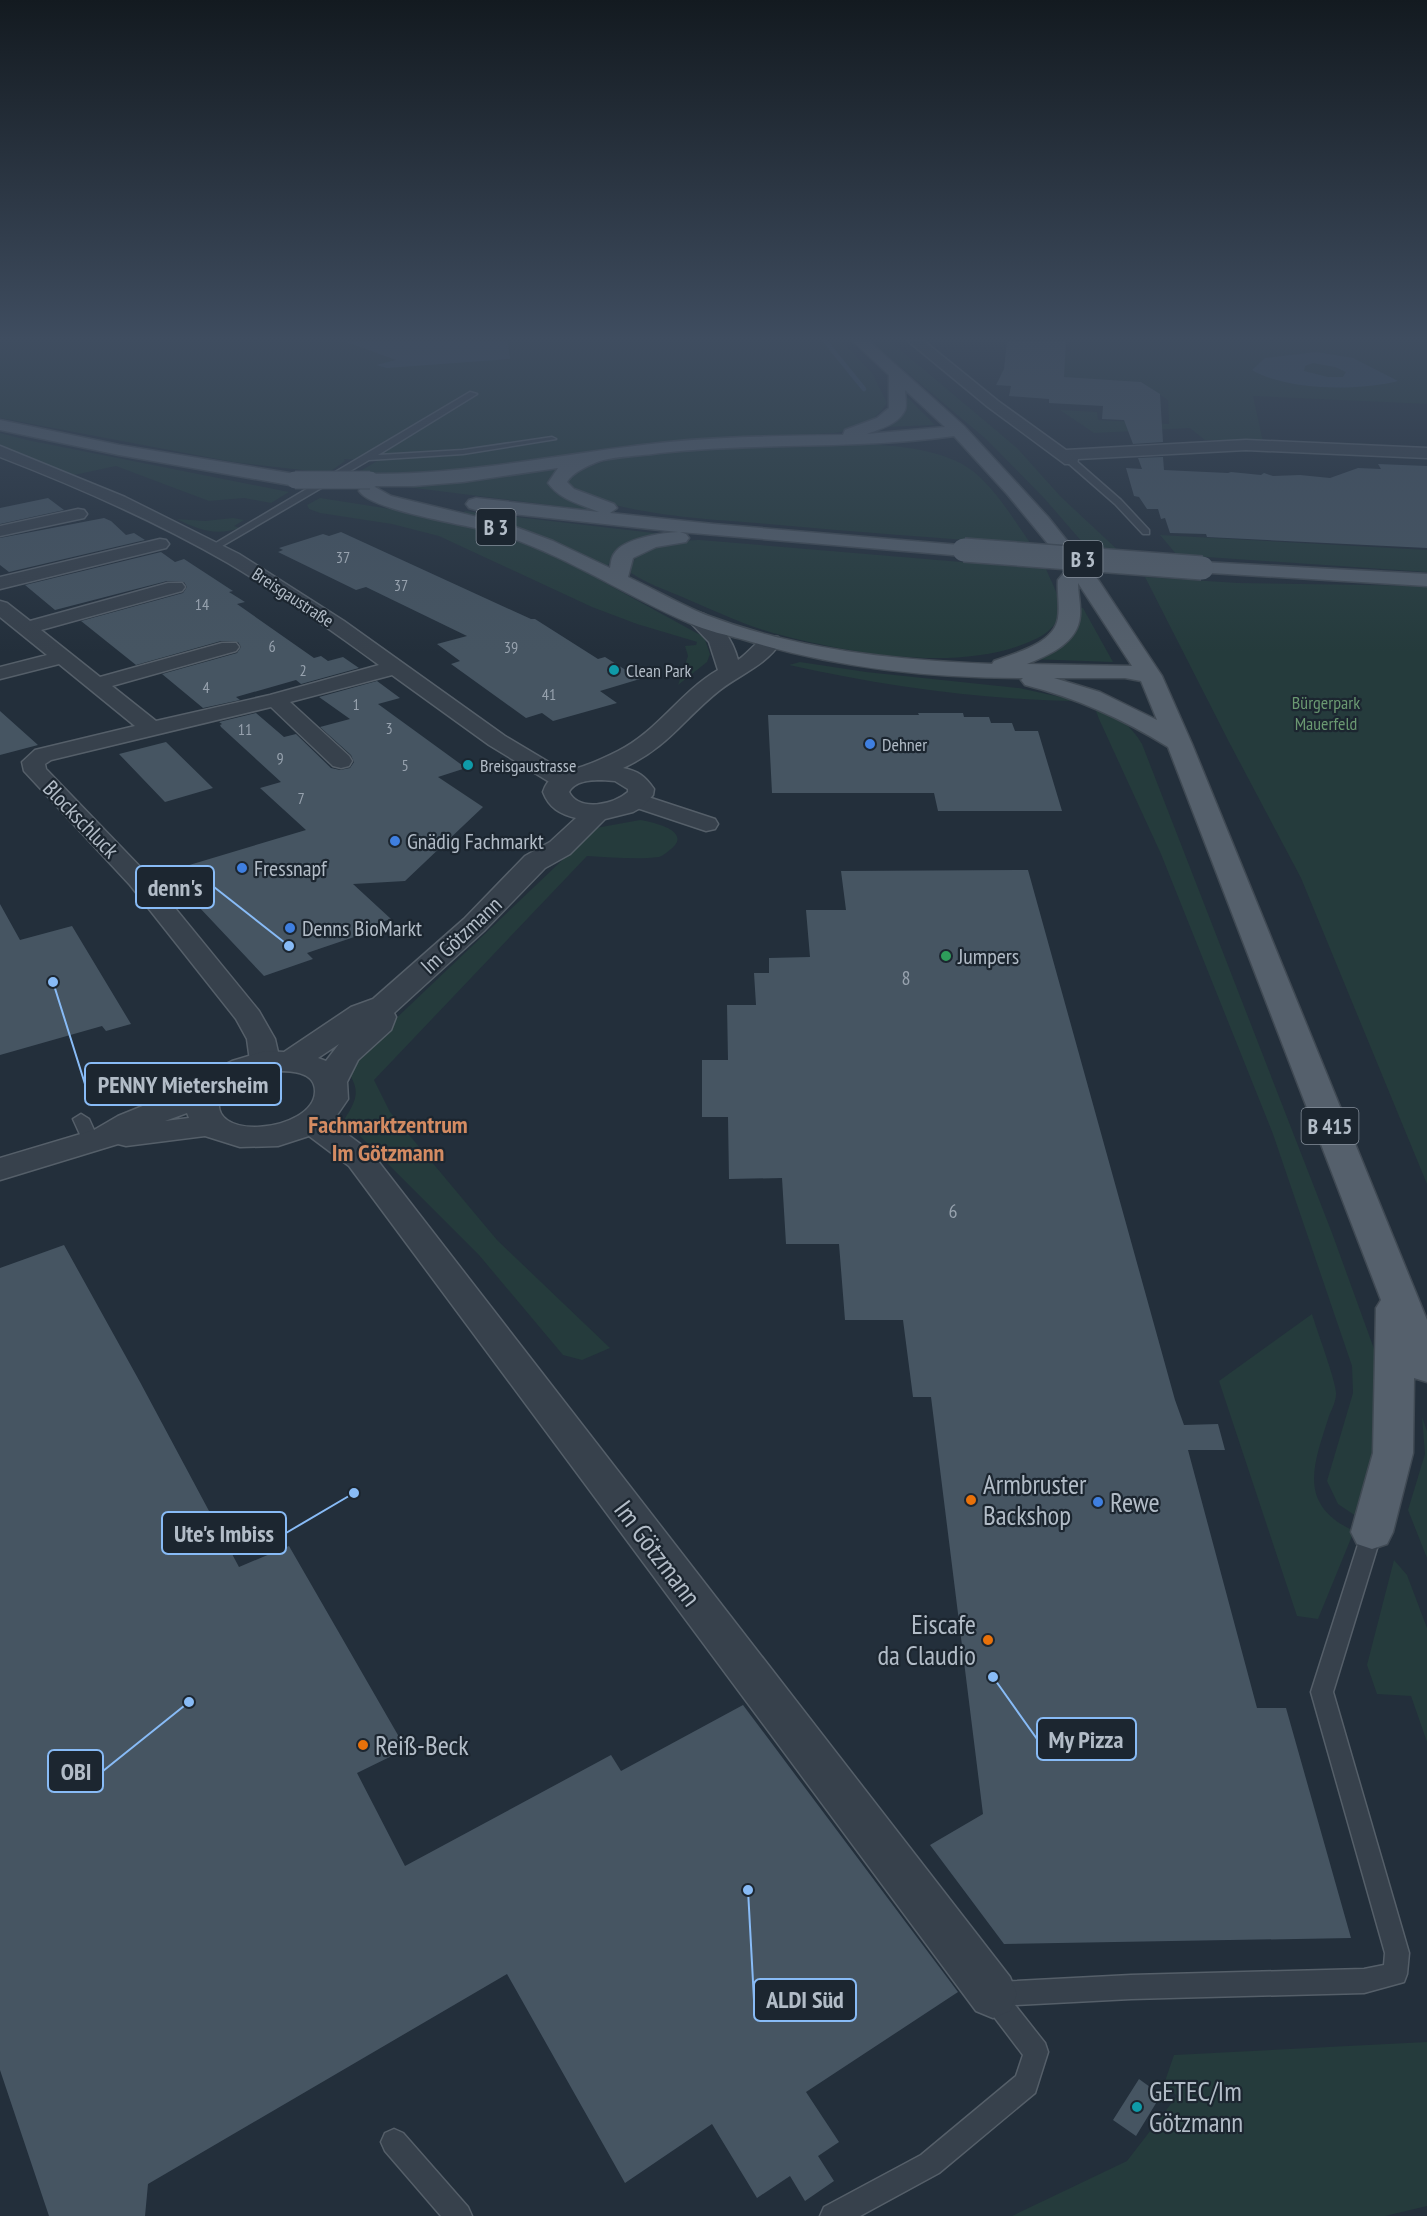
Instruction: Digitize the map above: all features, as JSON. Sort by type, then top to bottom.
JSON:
[{"type":"main road","name":"B 3","points":[[93,444],[290,480],[365,487],[539,513],[713,530],[963,550],[1202,568],[1427,580]]},
{"type":"main road","name":"B 3","points":[[365,487],[600,455],[700,444]]},
{"type":"main road","name":"B 3","points":[[905,444],[939,451]]},
{"type":"main road","name":"B 415","points":[[971,444],[1005,481],[1078,569],[1124,632],[1150,676],[1180,744],[1427,1368]]},
{"type":"main road","name":"B 3","points":[[600,455],[563,473],[558,483],[561,488],[589,503],[621,512],[713,530]]},
{"type":"main road","points":[[960,457],[1005,481]]},
{"type":"main road","name":"B 3","points":[[365,487],[384,500],[503,529],[546,545],[698,619],[770,642],[834,657],[874,663],[991,671],[1125,671],[1150,676]]},
{"type":"main road","name":"B 3","points":[[617,580],[623,555],[645,542],[660,539],[759,534]]},
{"type":"main road","name":"B 3","points":[[991,671],[1051,644],[1064,634],[1069,615],[1068,580],[1078,569]]},
{"type":"main road","name":"B 3","points":[[991,671],[1042,682],[1134,715],[1180,744]]},
{"type":"main road","name":"B 3","points":[[1042,682],[1110,682],[1150,676]]},
{"type":"main road","points":[[1372,1532],[1393,1453],[1395,1291]]},
{"type":"street","points":[[1049,444],[1067,458],[1246,445],[1427,453]]},
{"type":"street","name":"Breisgaustraße","points":[[0,451],[77,480],[214,547],[305,602],[524,759],[566,793]]},
{"type":"street","points":[[0,531],[78,514]]},
{"type":"street","points":[[0,583],[160,544]]},
{"type":"street","points":[[26,628],[175,587]]},
{"type":"street","points":[[0,608],[152,729]]},
{"type":"street","name":"B 3","points":[[698,619],[719,638],[725,648],[723,674]]},
{"type":"street","points":[[655,739],[642,766],[637,792],[620,808],[597,812],[566,793],[591,772],[617,761],[655,739],[723,674],[755,659],[765,651],[770,642]]},
{"type":"street","points":[[97,684],[228,647]]},
{"type":"street","points":[[0,673],[63,657]]},
{"type":"street","name":"Blockschluck","points":[[278,1061],[261,1039],[249,1017],[139,880],[35,771],[33,762],[44,755],[275,700],[396,667]]},
{"type":"street","points":[[275,700],[341,761]]},
{"type":"street","points":[[591,772],[614,773],[632,779],[637,792],[706,824]]},
{"type":"street","name":"Im Götzmann","points":[[535,862],[536,841],[566,793]]},
{"type":"street","name":"Im Götzmann","points":[[0,1169],[93,1132],[176,1131],[207,1111],[212,1085],[226,1074],[244,1066],[278,1061],[362,1014],[384,1006],[474,925],[535,862],[560,848],[597,812]]},
{"type":"street","name":"Im Götzmann","points":[[207,1111],[224,1132],[258,1138],[277,1136],[312,1123],[332,1102],[334,1091],[331,1081],[345,1055],[380,1023],[384,1006]]},
{"type":"street","points":[[278,1061],[309,1065],[322,1071],[331,1081]]},
{"type":"street","name":"Im Götzmann","points":[[312,1123],[360,1159],[993,1995]]},
{"type":"lane","points":[[214,547],[281,510],[388,444]]},
{"type":"lane","points":[[365,458],[463,452],[515,444]]},
{"type":"lane","points":[[1067,458],[1118,502],[1146,532]]},
{"type":"lane","points":[[993,1995],[1364,1981],[1395,1974],[1397,1953],[1322,1692],[1372,1532]]},
{"type":"lane","points":[[833,2216],[930,2164],[1026,2084],[1036,2052],[993,1995]]},
{"type":"lane","points":[[394,2142],[459,2216]]},
{"type":"green space","points":[[0,444],[49,444],[289,492],[271,503],[244,498],[209,501],[116,466],[74,475],[0,447]]},
{"type":"green space","points":[[140,444],[651,444],[441,474],[354,475],[377,461],[344,459],[345,461],[328,473],[233,462]]},
{"type":"green space","points":[[856,444],[903,447],[930,452],[954,460],[974,472],[1005,506],[1031,544],[867,533],[665,514],[611,504],[569,486],[568,481],[584,470],[606,461],[632,455],[689,448]]},
{"type":"green space","points":[[991,444],[1013,444],[1061,497],[1121,553],[1090,551],[1044,498]]},
{"type":"green space","points":[[568,463],[552,476],[555,490],[567,500],[598,511],[391,485]]},
{"type":"green space","points":[[320,498],[442,517],[517,539],[554,555],[704,637],[710,654],[707,662],[678,685],[688,656],[685,646],[696,645],[697,642],[637,624],[592,607],[439,536],[392,524],[320,513],[309,509],[307,505]]},
{"type":"green space","points":[[465,511],[662,534],[616,553],[606,568],[515,528],[463,513]]},
{"type":"green space","points":[[233,518],[244,520],[234,526],[240,528],[223,532],[200,529],[177,519],[205,521]]},
{"type":"green space","points":[[1160,535],[1427,550],[1427,572],[1177,555]]},
{"type":"green space","points":[[700,540],[1046,569],[1059,600],[1059,614],[1052,628],[1033,640],[1000,651],[969,656],[902,657],[834,647],[773,633],[750,625],[655,586],[631,573],[633,563],[647,549],[679,541]]},
{"type":"green space","name":"Bürgerpark Mauerfeld","points":[[1145,577],[1238,583],[1427,586],[1427,1184],[1301,878]]},
{"type":"green space","points":[[1080,608],[1083,608],[1113,662],[1029,659],[1057,646],[1071,636],[1079,620]]},
{"type":"green space","points":[[800,662],[866,672],[1019,688],[1079,701],[969,695],[860,679],[789,665]]},
{"type":"green space","points":[[1098,708],[1123,722],[1142,744],[1332,1233],[1381,1368],[1383,1427],[1356,1516],[1338,1504],[1327,1481],[1353,1393],[1352,1366],[1273,1134],[1161,854],[1099,719],[1096,711]]},
{"type":"green space","points":[[640,820],[669,828],[677,837],[677,843],[659,857],[587,856],[374,1080],[390,1112],[497,1240],[610,1348],[582,1360],[563,1355],[479,1255],[344,1120],[353,1105],[356,1093],[353,1081],[345,1067],[596,828]]},
{"type":"green space","points":[[1312,1314],[1336,1394],[1318,1450],[1314,1481],[1317,1495],[1324,1508],[1336,1520],[1354,1531],[1318,1619],[1297,1616],[1219,1381]]},
{"type":"green space","points":[[1422,1417],[1427,1431],[1427,1558],[1408,1510],[1425,1454]]},
{"type":"green space","points":[[1394,1560],[1407,1575],[1427,1628],[1427,1742],[1411,1696],[1377,1694],[1367,1665]]},
{"type":"green space","points":[[1427,2042],[1427,2206],[1385,2216],[1012,2216],[1127,2161],[1177,2096],[1164,2084],[1174,2055]]},
{"type":"building","points":[[1163,457],[1164,470],[1261,475],[1264,473],[1273,476],[1300,475],[1330,478],[1358,468],[1381,469],[1378,464],[1427,466],[1427,548],[1207,537],[1206,534],[1170,533],[1165,518],[1161,519],[1158,509],[1147,509],[1139,497],[1134,496],[1126,468],[1142,469],[1138,458]]},
{"type":"building","points":[[48,498],[64,510],[0,524],[0,508]]},
{"type":"building","points":[[104,518],[111,521],[126,535],[134,533],[145,540],[9,572],[0,565],[0,538]]},
{"type":"building","points":[[341,532],[535,619],[598,659],[605,657],[640,679],[600,691],[617,703],[553,721],[542,713],[526,718],[451,664],[460,661],[437,644],[467,636],[366,587],[356,590],[278,552],[283,550],[279,548],[323,534],[329,536]]},
{"type":"building","points":[[161,552],[175,562],[184,559],[233,591],[229,592],[245,602],[237,604],[314,658],[321,656],[328,661],[343,657],[359,668],[301,684],[296,680],[236,697],[240,700],[203,708],[162,674],[237,653],[241,647],[238,642],[221,641],[136,665],[81,621],[183,593],[187,587],[184,582],[167,581],[55,610],[25,585]]},
{"type":"building","points":[[377,681],[400,698],[378,704],[466,768],[438,777],[483,807],[405,881],[353,884],[391,919],[356,930],[360,935],[307,953],[313,959],[264,976],[166,872],[306,830],[260,788],[281,782],[221,727],[222,724],[219,722],[256,713],[284,737],[296,734],[331,768],[340,770],[350,768],[354,762],[351,755],[320,727],[350,719],[319,697]]},
{"type":"building","points":[[0,711],[38,745],[0,755]]},
{"type":"building","name":"Dehner","points":[[918,713],[963,713],[964,717],[989,717],[991,723],[1012,723],[1015,731],[1038,731],[1062,811],[938,811],[934,793],[772,793],[768,715],[919,715]]},
{"type":"building","points":[[166,742],[213,788],[165,802],[119,754]]},
{"type":"building","points":[[1028,870],[1175,1400],[1184,1425],[1218,1424],[1225,1450],[1188,1450],[1257,1708],[1286,1708],[1351,1938],[1004,1944],[930,1845],[983,1814],[931,1397],[913,1397],[903,1320],[845,1320],[839,1244],[786,1244],[782,1178],[729,1179],[728,1117],[702,1117],[702,1060],[728,1060],[727,1005],[756,1005],[754,973],[769,973],[769,958],[810,957],[806,910],[846,910],[841,871]]},
{"type":"building","points":[[0,904],[20,940],[72,926],[131,1024],[106,1031],[102,1026],[0,1055]]},
{"type":"building","points":[[64,1245],[239,1567],[289,1546],[406,1749],[357,1773],[405,1866],[611,1755],[621,1771],[743,1705],[958,1992],[806,2092],[839,2142],[818,2156],[834,2181],[805,2201],[790,2176],[757,2198],[712,2124],[625,2183],[507,1974],[148,2184],[145,2216],[49,2216],[0,2070],[0,1268]]},
{"type":"building","name":"GETEC/Im Götzmann","points":[[1139,2079],[1161,2095],[1136,2136],[1113,2120]]},
{"type":"place","name":"Clean Park","points":[[614,670]]},
{"type":"place","name":"Dehner","points":[[870,744]]},
{"type":"place","name":"Breisgaustrasse","points":[[468,765]]},
{"type":"place","name":"Gnädig Fachmarkt","points":[[395,841]]},
{"type":"place","name":"Fressnapf","points":[[242,868]]},
{"type":"place","name":"Denns BioMarkt","points":[[290,928]]},
{"type":"place","name":"denn's","points":[[289,946]]},
{"type":"place","name":"Jumpers","points":[[946,956]]},
{"type":"place","name":"PENNY Mietersheim","points":[[53,982]]},
{"type":"place","name":"Ute's Imbiss","points":[[354,1493]]},
{"type":"place","name":"Armbruster Backshop","points":[[971,1500]]},
{"type":"place","name":"Rewe","points":[[1098,1502]]},
{"type":"place","name":"Eiscafe da Claudio","points":[[988,1640]]},
{"type":"place","name":"My Pizza","points":[[993,1677]]},
{"type":"place","name":"OBI","points":[[189,1702]]},
{"type":"place","name":"Reiß-Beck","points":[[363,1745]]},
{"type":"place","name":"ALDI Süd","points":[[748,1890]]},
{"type":"place","name":"GETEC/Im Götzmann","points":[[1137,2107]]},
{"type":"district","name":"Fachmarktzentrum Im Götzmann","points":[[388,1138]]}]
